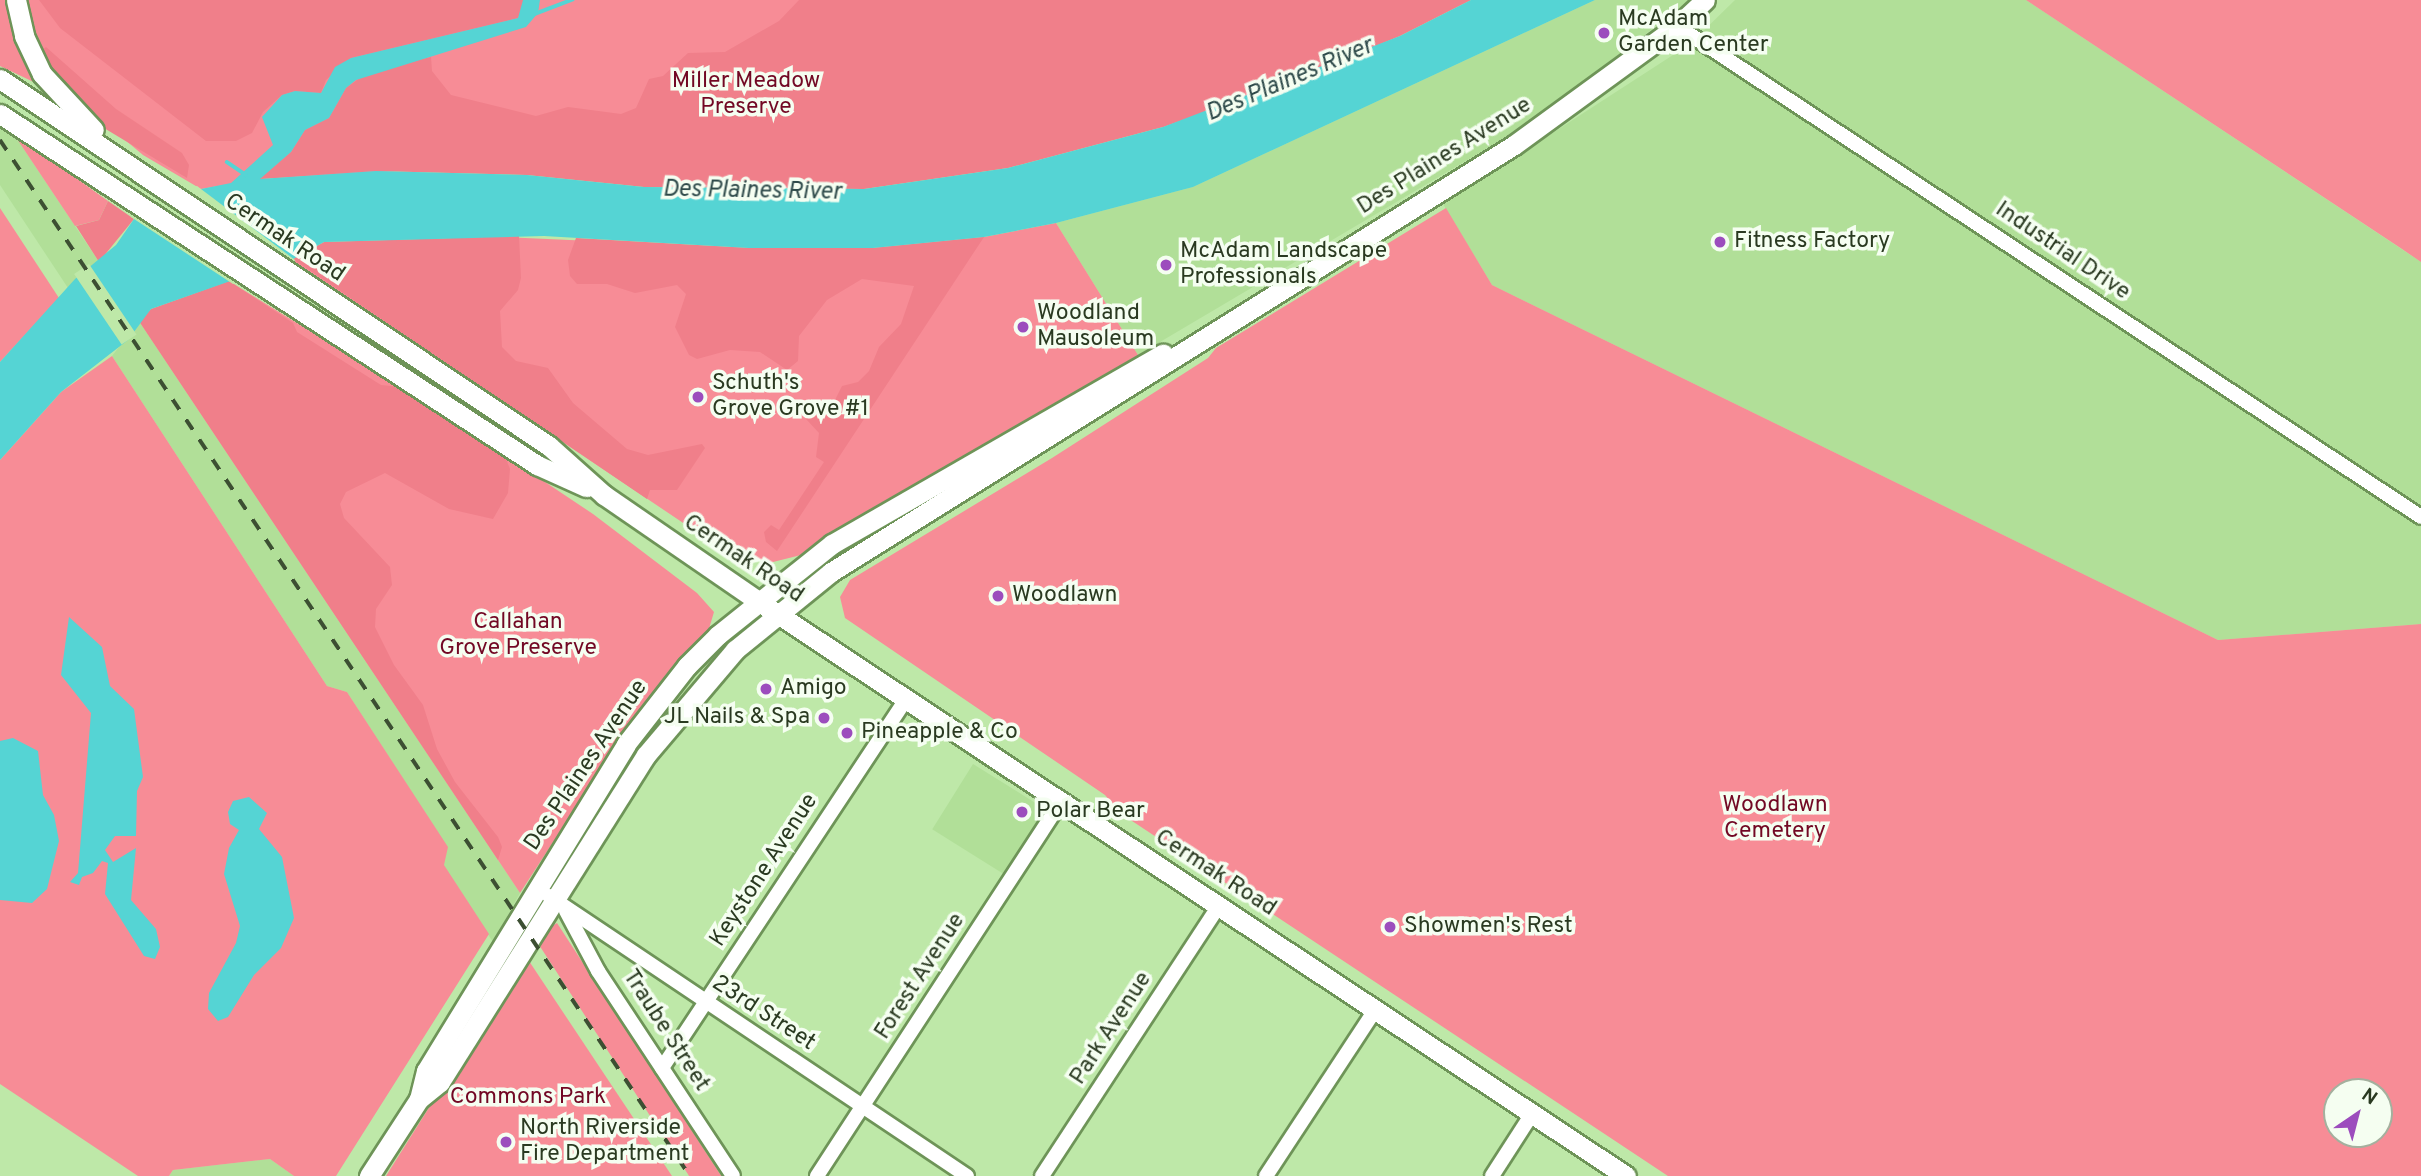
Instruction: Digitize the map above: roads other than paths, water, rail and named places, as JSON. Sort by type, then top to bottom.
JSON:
[{"type":"main road","points":[[16,0],[24,36],[42,74],[124,161]]},
{"type":"main road","name":"Des Plaines Avenue","points":[[418,1100],[440,1082],[559,903],[670,723],[735,650],[831,572],[1138,383],[1199,338],[1514,145],[1677,26],[1705,0]]},
{"type":"main road","name":"Cermak Road","points":[[0,79],[549,446],[604,495],[758,601],[1626,1176]]},
{"type":"main road","name":"Cermak Road","points":[[0,106],[8,119],[537,466],[604,495]]},
{"type":"main road","name":"Des Plaines Avenue","points":[[369,1176],[418,1100],[426,1071],[536,887],[645,717],[687,666],[758,601],[832,544],[1130,369],[1199,338]]},
{"type":"street","name":"Industrial Drive","points":[[1677,26],[2421,517]]},
{"type":"street","name":"Keystone Avenue","points":[[662,1068],[906,699]]},
{"type":"street","name":"Forest Avenue","points":[[817,1176],[1062,802]]},
{"type":"street","name":"23rd Street","points":[[536,887],[705,1003],[967,1176]]},
{"type":"street","name":"Traube Street","points":[[559,903],[598,971],[733,1176]]},
{"type":"street","name":"Park Avenue","points":[[1042,1176],[1219,906]]},
{"type":"street","points":[[1266,1176],[1375,1010]]},
{"type":"street","points":[[1492,1176],[1532,1114]]},
{"type":"water","name":"Des Plaines River","points":[[523,0],[540,0],[538,13],[526,27],[356,80],[346,88],[329,118],[305,130],[291,152],[260,179],[376,171],[527,175],[644,187],[864,189],[1008,168],[1163,127],[1400,36],[1471,0],[1595,0],[1193,187],[1056,223],[984,237],[873,248],[749,248],[544,236],[324,242],[293,259],[151,309],[128,340],[61,392],[0,460],[0,362],[75,279],[116,245],[134,219],[201,189],[231,183],[273,145],[262,117],[282,95],[295,91],[321,93],[335,67],[351,58],[518,18]]},
{"type":"water","points":[[69,617],[102,647],[110,686],[134,709],[143,777],[137,791],[136,836],[115,836],[105,850],[113,862],[136,848],[131,900],[156,929],[160,947],[155,959],[144,956],[105,894],[108,863],[102,861],[93,873],[82,877],[79,885],[70,882],[78,873],[91,713],[61,675]]},
{"type":"water","points":[[13,738],[38,751],[43,795],[54,815],[59,841],[47,889],[32,903],[0,900],[0,741]]},
{"type":"water","points":[[249,797],[267,813],[259,829],[282,857],[294,918],[281,948],[254,975],[228,1017],[218,1021],[208,1009],[209,993],[236,943],[240,926],[224,874],[229,848],[239,830],[230,824],[228,812],[233,801]]},
{"type":"waterway","points":[[535,14],[572,0]]},
{"type":"waterway","points":[[227,162],[246,175]]},
{"type":"railway","points":[[0,140],[690,1176]]},
{"type":"place","name":"McAdam Garden Center","points":[[1604,33]]},
{"type":"place","name":"Fitness Factory","points":[[1720,242]]},
{"type":"place","name":"McAdam Landscape Professionals","points":[[1166,265]]},
{"type":"place","name":"Woodland Mausoleum","points":[[1023,327]]},
{"type":"place","name":"Schuth's Grove Grove #1","points":[[698,397]]},
{"type":"place","name":"Woodlawn","points":[[998,596]]},
{"type":"place","name":"Amigo","points":[[766,689]]},
{"type":"place","name":"JL Nails & Spa","points":[[824,718]]},
{"type":"place","name":"Pineapple & Co","points":[[847,733]]},
{"type":"place","name":"Polar Bear","points":[[1022,812]]},
{"type":"place","name":"Showmen's Rest","points":[[1390,927]]},
{"type":"place","name":"North Riverside Fire Department","points":[[506,1142]]},
{"type":"park label","name":"Miller Meadow Preserve","points":[[746,95]]},
{"type":"park label","name":"Callahan Grove Preserve","points":[[518,636]]},
{"type":"park label","name":"Woodlawn Cemetery","points":[[1775,819]]},
{"type":"park label","name":"Commons Park","points":[[528,1098]]}]
